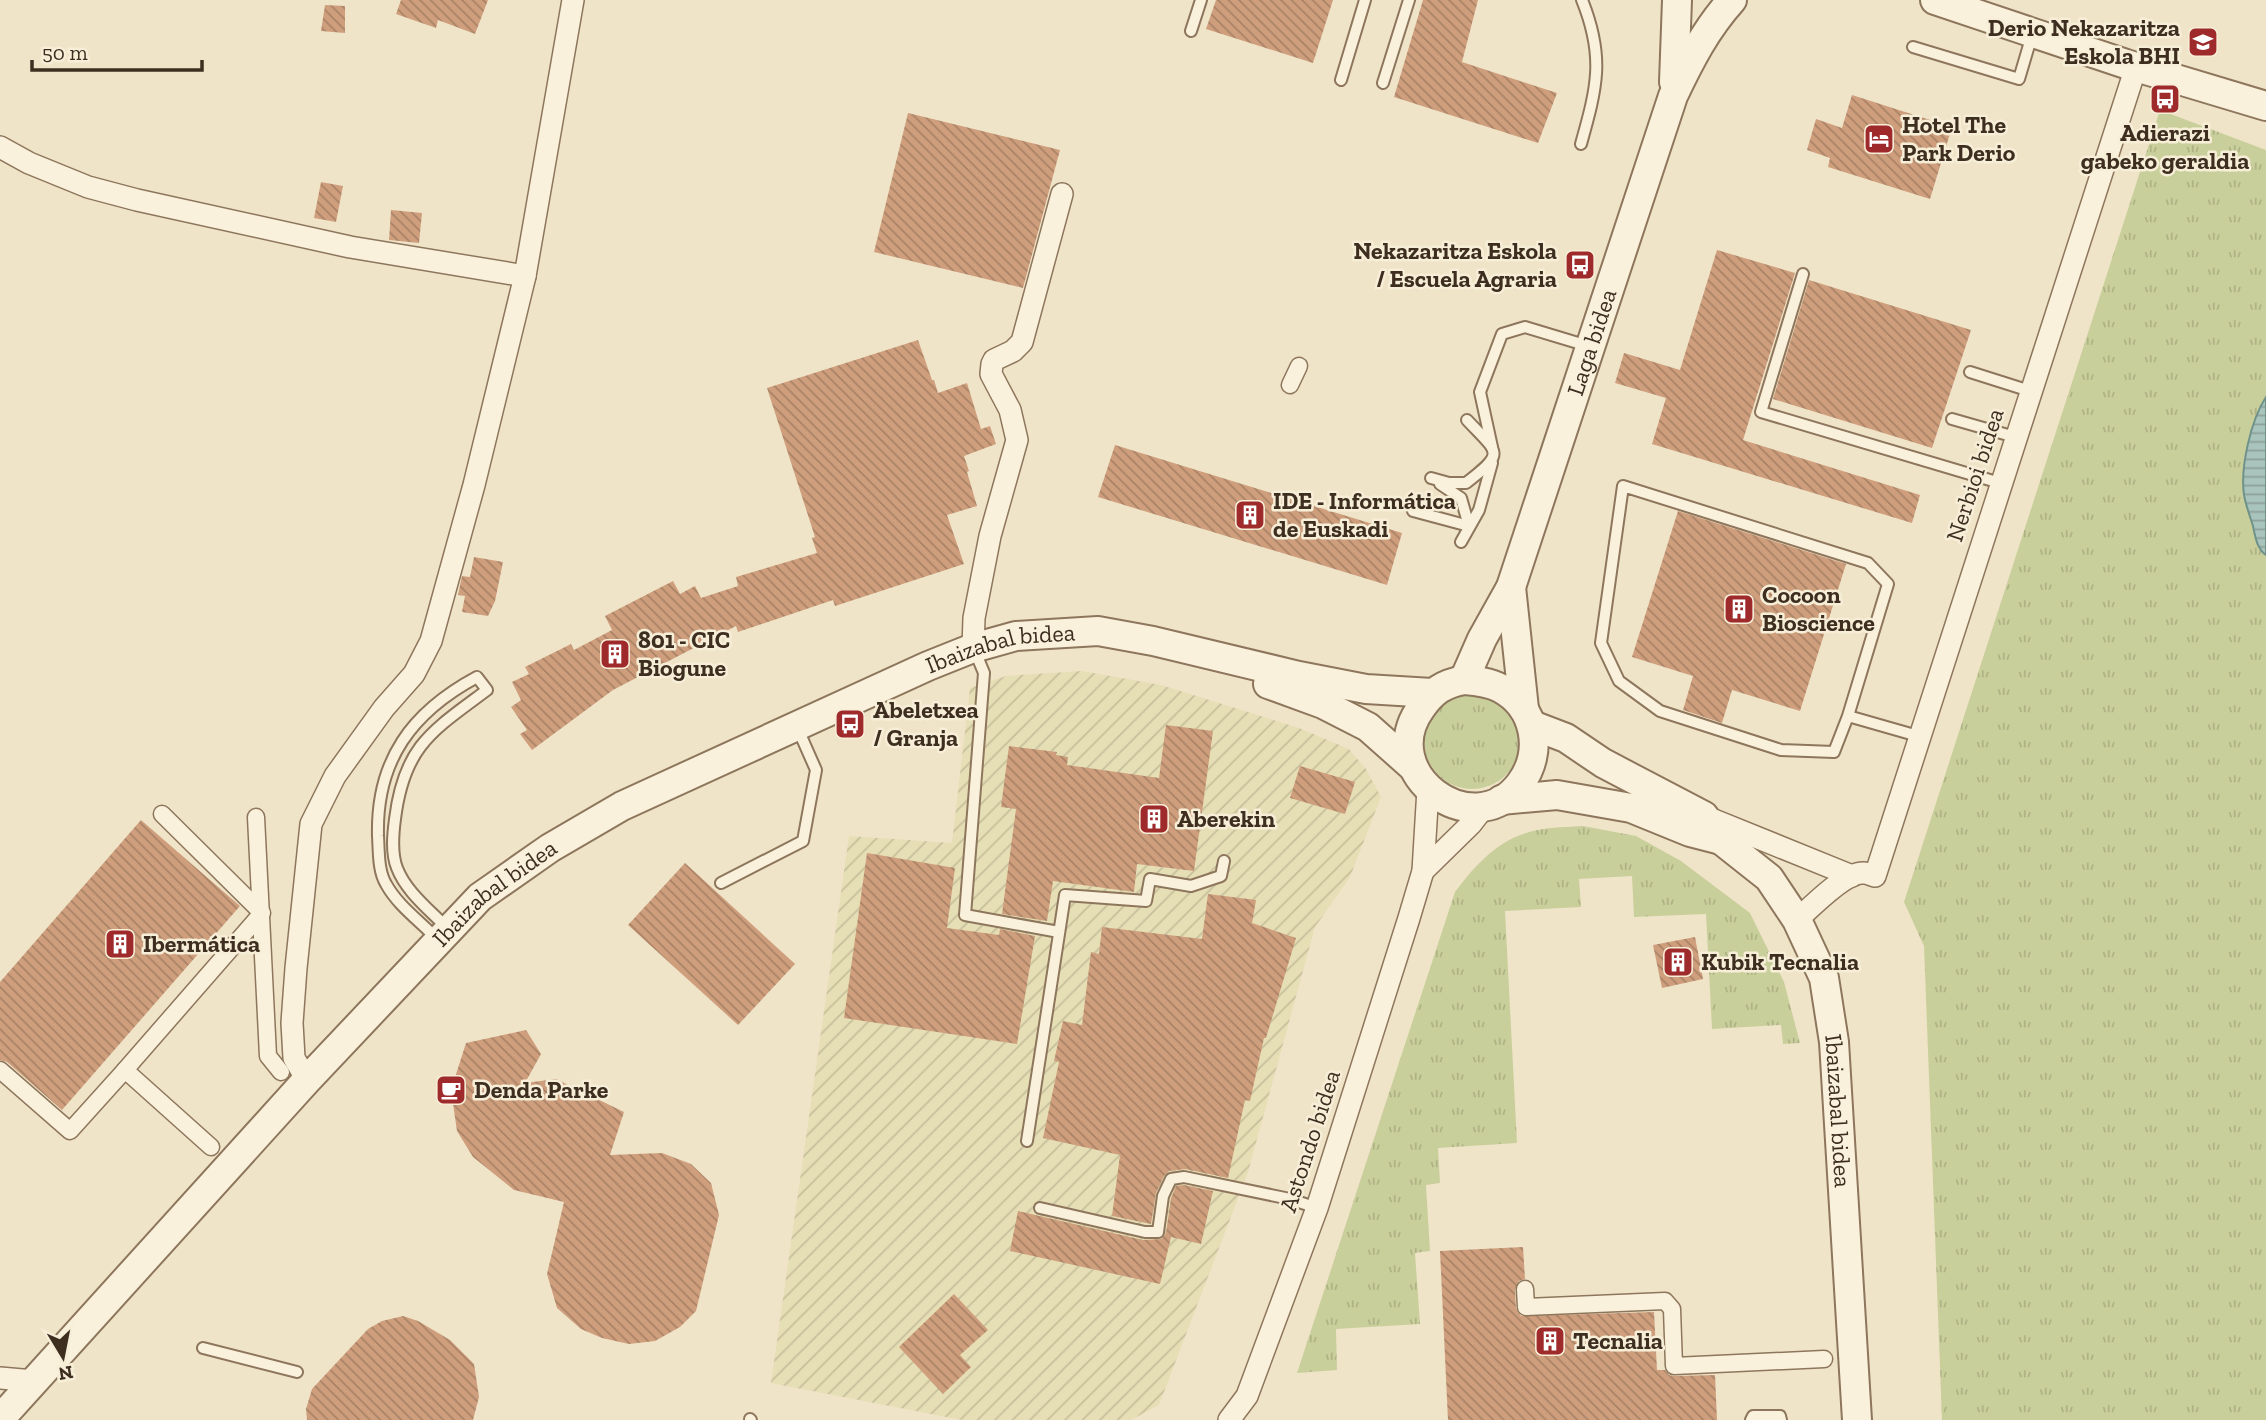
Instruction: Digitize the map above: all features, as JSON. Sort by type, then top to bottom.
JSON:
[{"type":"street","points":[[294,1076],[292,1023],[311,824],[335,776],[384,708],[414,674],[431,641],[474,485],[525,276],[573,0]]},
{"type":"street","name":"Laga bidea","points":[[1673,96],[1677,0]]},
{"type":"street","name":"Laga bidea","points":[[1464,680],[1482,639],[1511,587],[1673,96],[1691,57],[1712,23],[1732,0]]},
{"type":"street","points":[[1935,0],[2136,67],[2266,106]]},
{"type":"street","name":"Nerbioi bidea","points":[[1852,876],[1863,872],[1875,876],[2136,67]]},
{"type":"street","points":[[0,147],[29,163],[88,187],[138,200],[350,247],[525,276]]},
{"type":"street","points":[[973,648],[974,618],[990,536],[1017,440],[1010,410],[990,373],[994,360],[1013,351],[1021,342],[1062,194]]},
{"type":"street","points":[[1290,385],[1299,366]]},
{"type":"street","name":"Laga bidea","points":[[1511,587],[1528,717]]},
{"type":"street","name":"Ibaizabal bidea","points":[[3,1418],[294,1076],[480,897],[550,848],[622,806],[796,725],[973,648],[1016,636],[1098,631],[1366,690],[1432,693]]},
{"type":"street","name":"Ibaizabal bidea","points":[[1153,641],[1323,704],[1368,727],[1420,778]]},
{"type":"street","points":[[1464,680],[1497,687],[1511,695],[1528,717],[1535,750],[1527,774],[1516,789],[1493,803],[1465,807],[1447,802],[1420,778],[1409,747],[1410,730],[1417,714],[1432,693],[1446,683],[1464,680]]},
{"type":"street","name":"Ibaizabal bidea","points":[[1528,717],[1603,763],[1704,816],[1721,840],[1769,878],[1797,920],[1824,978],[1834,1042],[1857,1420]]},
{"type":"street","name":"Astondo bidea","points":[[1229,1420],[1247,1396],[1317,1208],[1423,872],[1420,778]]},
{"type":"street","name":"Ibaizabal bidea","points":[[1493,803],[1557,795],[1631,808],[1690,832],[1721,840]]},
{"type":"street","name":"Astondo bidea","points":[[1423,872],[1493,803]]},
{"type":"street","points":[[162,814],[262,913]]},
{"type":"street","points":[[1704,816],[1852,876]]},
{"type":"street","points":[[256,817],[268,1056],[294,1076]]},
{"type":"street","points":[[1797,920],[1822,897],[1852,876]]},
{"type":"street","points":[[0,1070],[70,1131],[262,913]]},
{"type":"street","points":[[125,1070],[211,1147]]},
{"type":"street","points":[[1525,1289],[1526,1307],[1665,1301],[1672,1309],[1674,1366],[1824,1359]]},
{"type":"street","points":[[0,1378],[34,1381]]},
{"type":"lane","points":[[1191,32],[1201,0]]},
{"type":"lane","points":[[1341,80],[1365,0]]},
{"type":"lane","points":[[1383,83],[1409,0]]},
{"type":"lane","points":[[1581,144],[1592,105],[1598,64],[1592,26],[1582,0]]},
{"type":"lane","points":[[1913,47],[2019,79],[2032,33]]},
{"type":"lane","points":[[1803,274],[1761,412],[2000,483]]},
{"type":"lane","points":[[1461,542],[1479,510],[1495,456],[1480,392],[1502,334],[1525,327],[1590,347]]},
{"type":"lane","points":[[1970,372],[2030,391]]},
{"type":"lane","points":[[1952,419],[2015,437]]},
{"type":"lane","points":[[1466,420],[1492,447]]},
{"type":"lane","points":[[1469,526],[1461,498],[1432,478],[1466,483],[1492,463]]},
{"type":"lane","points":[[1623,486],[1868,563],[1888,584],[1848,716],[1834,752],[1781,750],[1660,711],[1619,681],[1601,643],[1623,486]]},
{"type":"lane","points":[[1413,511],[1469,526]]},
{"type":"lane","points":[[973,648],[984,673],[965,915],[1059,932]]},
{"type":"lane","points":[[477,677],[487,690],[430,733],[408,764],[397,799],[393,835],[396,866],[409,889],[443,934],[399,903],[384,881],[379,855],[378,817],[384,776],[397,747],[449,692],[477,677]]},
{"type":"lane","points":[[1848,716],[1918,736]]},
{"type":"lane","points":[[721,883],[803,841],[816,770],[796,725]]},
{"type":"lane","points":[[1027,1141],[1065,895],[1146,901],[1150,880],[1191,886],[1222,876],[1224,861]]},
{"type":"lane","points":[[1040,1208],[1145,1233],[1158,1232],[1163,1196],[1171,1179],[1184,1177],[1290,1199],[1317,1208]]},
{"type":"lane","points":[[204,1348],[297,1372]]},
{"type":"lane","points":[[1751,1420],[1753,1416],[1780,1416],[1781,1420]]},
{"type":"shaded area","name":"Aberekin","points":[[1082,671],[1161,685],[1299,728],[1349,749],[1366,769],[1381,797],[1350,877],[1315,927],[1248,1172],[1159,1405],[1131,1420],[962,1420],[771,1383],[849,836],[952,843],[970,688],[1006,676]]},
{"type":"green space","points":[[2160,110],[2266,150],[2266,1420],[1942,1420],[1924,946],[1904,902]]},
{"type":"green space","points":[[1472,693],[1490,697],[1506,707],[1516,723],[1520,741],[1516,759],[1506,775],[1490,785],[1472,789],[1454,785],[1438,775],[1428,759],[1424,741],[1428,723],[1438,707],[1454,697]]},
{"type":"green space","points":[[1583,826],[1636,836],[1681,861],[1750,913],[1784,982],[1800,1043],[1783,1044],[1781,1025],[1712,1029],[1706,914],[1634,917],[1632,876],[1579,879],[1581,907],[1505,911],[1517,1143],[1438,1148],[1440,1183],[1426,1185],[1430,1251],[1415,1253],[1420,1324],[1336,1329],[1337,1370],[1297,1373],[1455,892],[1481,861],[1512,839],[1543,829]]},
{"type":"water","points":[[2266,397],[2266,555],[2257,542],[2243,484],[2251,431]]},
{"type":"building","points":[[401,0],[488,0],[475,34],[438,20],[436,28],[396,14]]},
{"type":"building","points":[[1216,0],[1333,0],[1313,63],[1206,29]]},
{"type":"building","points":[[1423,0],[1478,0],[1462,62],[1557,93],[1538,143],[1394,97]]},
{"type":"building","points":[[325,5],[345,6],[345,33],[321,31]]},
{"type":"building","name":"Hotel The Park Derio","points":[[1852,95],[1952,127],[1930,199],[1828,167],[1830,158],[1807,150],[1816,119],[1842,128]]},
{"type":"building","points":[[908,113],[1060,150],[1023,288],[874,252]]},
{"type":"building","points":[[321,182],[343,186],[336,222],[314,218]]},
{"type":"building","points":[[391,210],[422,213],[419,243],[389,240]]},
{"type":"building","points":[[1717,250],[1795,273],[1743,440],[1920,495],[1912,523],[1652,444],[1666,398],[1615,383],[1624,353],[1680,370]]},
{"type":"building","points":[[1809,280],[1971,330],[1932,448],[1773,399]]},
{"type":"building","points":[[918,340],[938,393],[967,383],[981,429],[990,426],[996,444],[964,456],[977,506],[947,515],[964,564],[835,606],[833,600],[738,632],[736,626],[613,690],[532,750],[520,734],[527,730],[511,707],[521,700],[512,682],[529,674],[525,667],[571,644],[574,650],[612,630],[605,616],[673,581],[680,594],[695,586],[701,598],[738,586],[736,577],[817,553],[812,538],[815,537],[767,388]]},
{"type":"building","name":"IDE - Informática de Euskadi","points":[[1115,445],[1402,533],[1387,585],[1098,497]]},
{"type":"building","name":"Cocoon Bioscience","points":[[1678,511],[1846,564],[1800,711],[1732,690],[1722,723],[1683,710],[1693,676],[1632,657]]},
{"type":"building","points":[[474,557],[503,562],[495,601],[488,616],[462,612],[465,596],[458,595],[462,576],[470,577]]},
{"type":"building","name":"Aberekin","points":[[1166,725],[1213,731],[1194,871],[1137,864],[1134,892],[1053,881],[1047,921],[1002,914],[1016,809],[1001,807],[1009,746],[1057,752],[1056,755],[1068,757],[1067,765],[1159,778]]},
{"type":"building","points":[[1300,766],[1355,782],[1345,814],[1290,798]]},
{"type":"building","name":"Ibermática","points":[[141,820],[240,906],[62,1110],[7,1062],[0,1060],[0,982]]},
{"type":"building","points":[[867,853],[955,868],[947,928],[999,935],[1000,929],[1035,936],[1017,1044],[844,1018]]},
{"type":"building","points":[[685,863],[795,964],[738,1025],[628,925]]},
{"type":"building","points":[[1208,894],[1256,900],[1252,923],[1296,938],[1264,1038],[1250,1101],[1245,1100],[1228,1178],[1185,1169],[1169,1171],[1156,1193],[1151,1224],[1112,1216],[1120,1155],[1043,1138],[1059,1062],[1054,1061],[1063,1021],[1082,1025],[1091,952],[1099,954],[1102,927],[1202,939]]},
{"type":"building","name":"Kubik Tecnalia","points":[[1695,937],[1703,979],[1662,988],[1653,945]]},
{"type":"building","points":[[526,1030],[541,1054],[525,1083],[556,1079],[624,1112],[610,1155],[662,1153],[691,1164],[711,1183],[719,1215],[696,1311],[680,1327],[655,1341],[629,1344],[602,1338],[581,1329],[557,1308],[547,1274],[564,1202],[514,1190],[473,1157],[457,1131],[451,1090],[466,1043]]},
{"type":"building","points":[[1176,1186],[1213,1191],[1201,1244],[1171,1237],[1160,1284],[1010,1251],[1018,1211],[1143,1240],[1161,1239],[1166,1233],[1171,1198]]},
{"type":"building","name":"Tecnalia","points":[[1523,1247],[1525,1279],[1519,1281],[1515,1290],[1516,1308],[1521,1316],[1654,1312],[1657,1370],[1665,1370],[1674,1376],[1715,1375],[1717,1420],[1448,1420],[1440,1251]]},
{"type":"building","points":[[954,1294],[988,1330],[960,1355],[971,1367],[943,1394],[899,1347]]},
{"type":"building","points":[[403,1316],[418,1321],[450,1340],[474,1364],[479,1397],[473,1420],[307,1420],[306,1409],[312,1389],[368,1329],[382,1321]]},
{"type":"place","name":"Derio Nekazaritza Eskola BHI","points":[[2203,42]]},
{"type":"place","name":"Adierazi gabeko geraldia","points":[[2165,99]]},
{"type":"place","name":"Hotel The Park Derio","points":[[1879,139]]},
{"type":"place","name":"Nekazaritza Eskola / Escuela Agraria","points":[[1580,265]]},
{"type":"place","name":"IDE - Informática de Euskadi","points":[[1250,515]]},
{"type":"place","name":"Cocoon Bioscience","points":[[1739,609]]},
{"type":"place","name":"801 - CIC Biogune","points":[[615,654]]},
{"type":"place","name":"Abeletxea / Granja","points":[[850,724]]},
{"type":"place","name":"Aberekin","points":[[1154,819]]},
{"type":"place","name":"Ibermática","points":[[120,944]]},
{"type":"place","name":"Kubik Tecnalia","points":[[1678,962]]},
{"type":"place","name":"Denda Parke","points":[[451,1090]]},
{"type":"place","name":"Tecnalia","points":[[1550,1341]]}]
